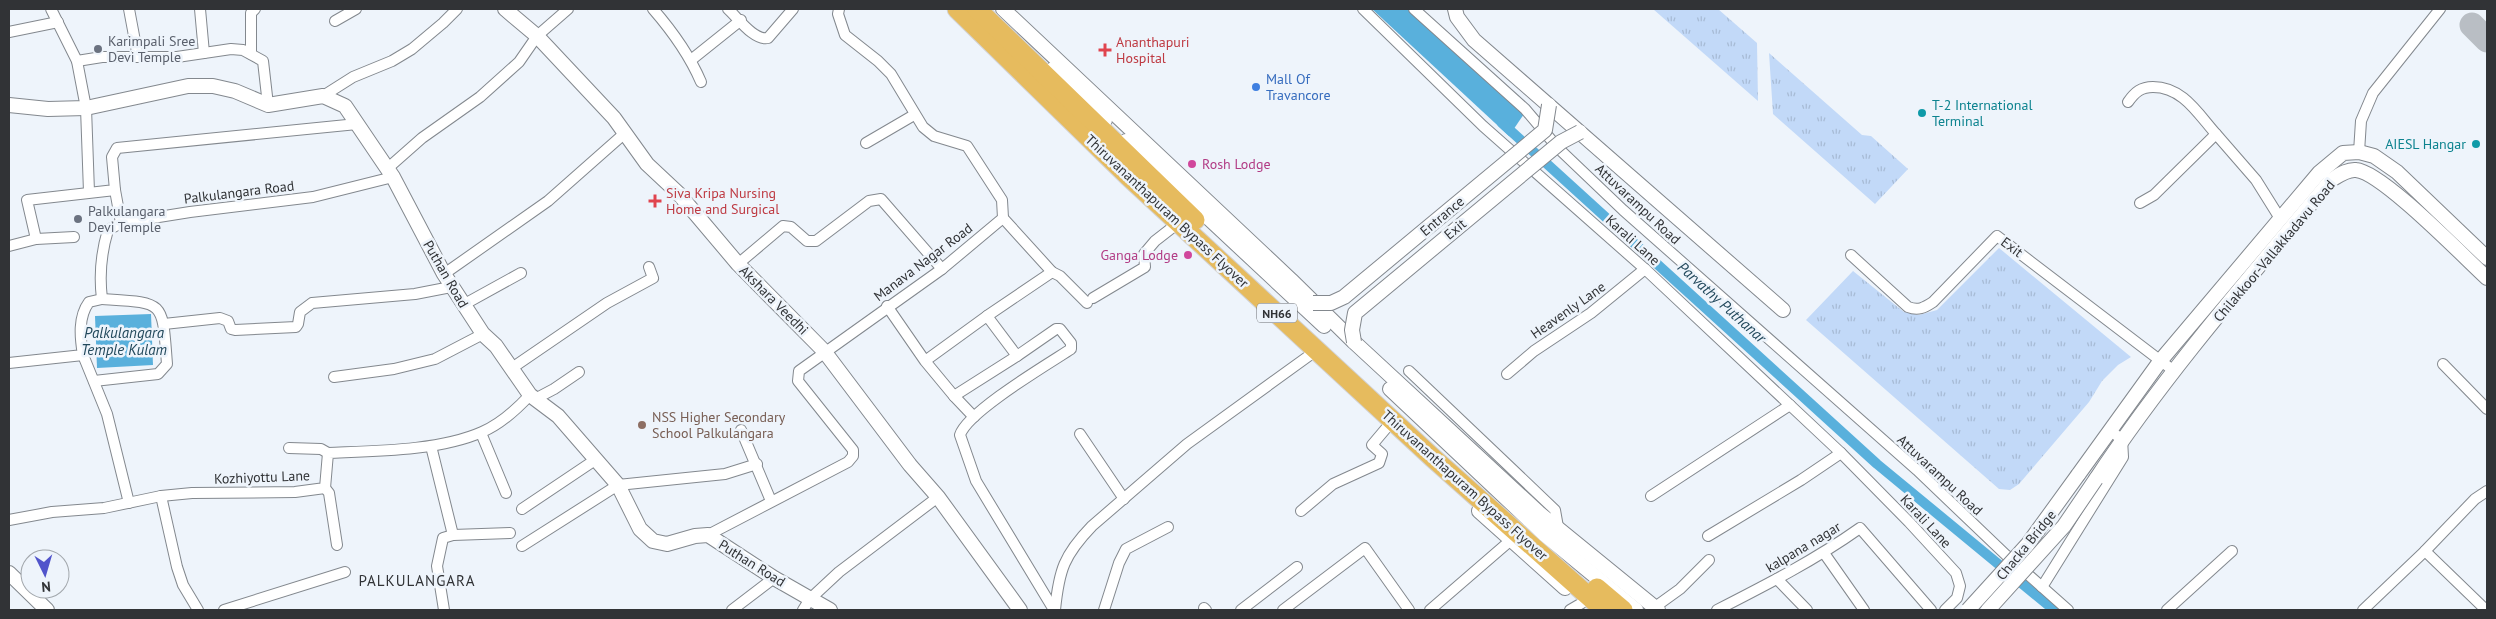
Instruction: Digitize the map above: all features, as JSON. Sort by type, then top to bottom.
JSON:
[{"type":"highway","name":"Thiruvananthapuram Bypass Flyover","points":[[957,9],[1128,176],[1433,458],[1604,610]]},
{"type":"highway","name":"Thiruvananthapuram Bypass Flyover","points":[[977,9],[1135,164],[1215,239],[1440,448],[1623,610]]},
{"type":"street","points":[[51,9],[77,61],[86,108],[89,192]]},
{"type":"street","points":[[129,9],[138,58]]},
{"type":"street","points":[[200,9],[204,53]]},
{"type":"street","points":[[251,54],[251,13],[255,9]]},
{"type":"street","points":[[335,21],[356,9]]},
{"type":"street","points":[[9,105],[48,109],[86,108],[199,85],[235,91],[268,105],[323,96],[353,77],[392,61],[412,49],[457,9]]},
{"type":"street","name":"Akshara Veedhi","points":[[505,9],[537,36],[614,118],[647,164],[678,193],[738,264],[824,351],[910,466],[938,497],[1020,610]]},
{"type":"street","points":[[390,173],[430,132],[480,97],[518,62],[537,36],[568,9]]},
{"type":"street","points":[[653,9],[677,37],[691,60],[701,82]]},
{"type":"street","points":[[728,9],[757,37],[764,39],[768,38],[793,9]]},
{"type":"street","points":[[839,9],[838,14],[845,34],[891,74],[922,127],[934,136],[967,146],[1002,200],[1004,218],[1052,272],[1060,276],[1090,300],[1145,267],[1144,254],[1173,227]]},
{"type":"street","points":[[945,9],[1173,227],[1511,540],[1581,608]]},
{"type":"street","points":[[992,9],[1124,139],[1544,534],[1636,610]]},
{"type":"street","points":[[1003,9],[1354,342],[1539,513],[1657,609],[1709,560]]},
{"type":"street","name":"Karali Lane","points":[[1363,9],[1482,126],[1645,269],[1841,453],[1956,573],[1960,586],[1957,598],[1945,610]]},
{"type":"street","name":"Attuvarampu Road","points":[[1414,9],[1526,109],[1558,148],[1622,210],[1892,449],[2068,610]]},
{"type":"street","points":[[1455,9],[1457,17],[1474,40],[1783,310]]},
{"type":"street","points":[[2440,9],[2373,93],[2361,121],[2359,152],[2374,156],[2397,172],[2487,258]]},
{"type":"street","points":[[691,60],[741,20]]},
{"type":"street","points":[[9,32],[58,22]]},
{"type":"street","points":[[77,61],[102,57],[177,57],[231,50],[251,54],[263,61],[268,105]]},
{"type":"street","points":[[2128,102],[2134,93],[2145,87],[2165,87],[2180,94],[2256,180],[2281,220]]},
{"type":"street","name":"Puthan Road","points":[[323,96],[345,106],[390,173],[448,281],[483,334],[496,346],[533,397],[558,416],[618,485],[640,529],[653,541],[667,544],[695,536],[708,535],[774,578],[807,605],[830,610]]},
{"type":"street","name":"Entrance","points":[[1313,303],[1331,303],[1344,297],[1538,136],[1545,130],[1549,105]]},
{"type":"street","points":[[866,143],[914,115]]},
{"type":"street","points":[[121,224],[114,190],[112,157],[117,148],[357,124]]},
{"type":"street","name":"Exit","points":[[1354,342],[1352,330],[1355,313],[1561,142],[1580,132]]},
{"type":"street","points":[[164,324],[220,318],[228,321],[231,329],[235,330],[296,327],[300,312],[305,306],[414,294],[448,281],[548,201],[624,133]]},
{"type":"street","points":[[2140,202],[2154,195],[2216,134]]},
{"type":"street","name":"Chacka Bridge","points":[[1968,610],[2028,544],[2161,360],[2319,173],[2343,152],[2359,152]]},
{"type":"street","name":"Chilakkoor-Vallakkadavu Road","points":[[2096,479],[2122,439],[2174,371],[2331,180],[2344,173],[2356,170],[2372,176],[2395,193],[2487,278]]},
{"type":"street","name":"Palkulangara Road","points":[[102,299],[99,277],[103,248],[108,230],[121,224],[190,212],[313,197],[390,173]]},
{"type":"street","points":[[36,240],[27,200],[114,190]]},
{"type":"street","points":[[738,264],[783,226],[791,227],[807,241],[816,241],[869,201],[881,199],[942,269]]},
{"type":"street","name":"Manava Nagar Road","points":[[771,501],[842,466],[853,456],[850,445],[798,381],[799,370],[887,306],[942,269],[1004,218]]},
{"type":"street","name":"Exit","points":[[1851,255],[1908,307],[1915,310],[1924,308],[1933,302],[1997,236],[2161,360]]},
{"type":"street","points":[[9,246],[36,240],[74,238]]},
{"type":"street","points":[[512,368],[608,303],[653,278],[649,267]]},
{"type":"street","name":"Heavenly Lane","points":[[1507,374],[1534,351],[1591,313],[1645,269]]},
{"type":"street","points":[[925,361],[1052,272]]},
{"type":"street","points":[[463,304],[521,273]]},
{"type":"street","points":[[94,381],[137,378],[158,374],[164,370],[168,364],[164,324],[155,306],[147,301],[102,299],[89,302],[83,310],[81,342],[83,355],[115,441],[129,503]]},
{"type":"street","points":[[887,306],[925,361],[974,417]]},
{"type":"street","points":[[987,316],[1017,356]]},
{"type":"street","points":[[954,396],[1056,329],[1060,329],[1071,343],[1071,349],[1030,375],[974,417],[962,428],[960,435],[976,481],[1054,610]]},
{"type":"street","points":[[334,377],[394,369],[435,359],[483,334]]},
{"type":"street","points":[[9,363],[83,355]]},
{"type":"street","points":[[1054,610],[1062,567],[1078,540],[1187,444],[1310,355]]},
{"type":"street","points":[[2161,360],[2174,371]]},
{"type":"street","points":[[2443,364],[2487,409]]},
{"type":"street","points":[[1410,370],[1555,510],[1558,527]]},
{"type":"street","points":[[289,448],[321,448],[328,453],[430,446],[481,433],[503,420],[533,397],[579,372]]},
{"type":"street","points":[[1651,496],[1790,405]]},
{"type":"street","points":[[1301,511],[1333,484],[1379,463],[1382,454],[1372,444],[1388,426]]},
{"type":"street","points":[[708,535],[771,501],[742,430]]},
{"type":"street","points":[[2042,587],[2123,457],[2122,439],[2110,431]]},
{"type":"street","points":[[481,433],[506,493]]},
{"type":"street","points":[[1080,434],[1124,499]]},
{"type":"street","points":[[430,446],[453,535]]},
{"type":"street","name":"Kozhiyottu Lane","points":[[9,520],[52,512],[80,511],[161,496],[192,493],[295,492],[325,488],[328,453]]},
{"type":"street","points":[[1708,536],[1801,480],[1841,453]]},
{"type":"street","points":[[522,510],[595,460]]},
{"type":"street","points":[[522,546],[618,485],[726,474],[757,464]]},
{"type":"street","name":"Chacka Bridge","points":[[1988,610],[2064,526],[2096,479]]},
{"type":"street","points":[[325,488],[329,493],[337,545]]},
{"type":"street","points":[[2363,610],[2425,552],[2475,500],[2487,491]]},
{"type":"street","points":[[161,496],[183,586],[198,610]]},
{"type":"street","points":[[807,605],[839,572],[938,497]]},
{"type":"street","points":[[1104,610],[1116,572],[1126,550],[1168,527]]},
{"type":"street","name":"kalpana nagar","points":[[1717,610],[1824,553],[1860,528],[1931,610]]},
{"type":"street","points":[[444,610],[437,566],[443,538],[453,535],[510,533]]},
{"type":"street","points":[[1435,609],[1511,540]]},
{"type":"street","points":[[1283,610],[1365,548],[1409,610]]},
{"type":"street","points":[[2167,610],[2232,551]]},
{"type":"street","points":[[2425,552],[2486,610]]},
{"type":"street","points":[[1824,553],[1864,610]]},
{"type":"street","points":[[1241,610],[1298,567]]},
{"type":"street","points":[[224,610],[345,572]]},
{"type":"street","points":[[9,573],[47,610]]},
{"type":"street","points":[[732,610],[774,578]]},
{"type":"street","points":[[1777,579],[1807,610]]},
{"type":"street","points":[[1735,601],[1742,610]]},
{"type":"green space","points":[[1653,9],[1718,9],[1757,43],[1758,101]]},
{"type":"green space","points":[[1769,53],[1862,135],[1871,136],[1908,169],[1875,204],[1773,114]]},
{"type":"green space","points":[[1999,248],[2131,357],[2118,365],[2102,381],[2089,402],[2019,484],[2010,490],[1999,489],[1806,320],[1853,271],[1904,312],[1919,315],[1937,310]]},
{"type":"water","points":[[1372,9],[1409,9],[1526,111],[1509,136]]},
{"type":"water","name":"Palkulangara Temple Kulam","points":[[151,314],[153,365],[97,368],[95,316]]},
{"type":"waterway","name":"Parvathy Puthanar","points":[[1502,123],[1877,464],[2054,610]]},
{"type":"taxiway","points":[[2472,25],[2487,40]]},
{"type":"place","name":"Karimpali Sree Devi Temple","points":[[98,49]]},
{"type":"place","name":"Ananthapuri Hospital","points":[[1105,50]]},
{"type":"place","name":"Mall Of Travancore","points":[[1256,87]]},
{"type":"place","name":"T-2 International Terminal","points":[[1922,113]]},
{"type":"place","name":"AIESL Hangar","points":[[2476,144]]},
{"type":"place","name":"Rosh Lodge","points":[[1192,164]]},
{"type":"place","name":"Siva Kripa Nursing Home and Surgical","points":[[655,201]]},
{"type":"place","name":"Palkulangara Devi Temple","points":[[78,219]]},
{"type":"place","name":"Ganga Lodge","points":[[1188,255]]},
{"type":"place","name":"NSS Higher Secondary School Palkulangara","points":[[642,425]]},
{"type":"district","name":"PALKULANGARA","points":[[417,580]]}]
